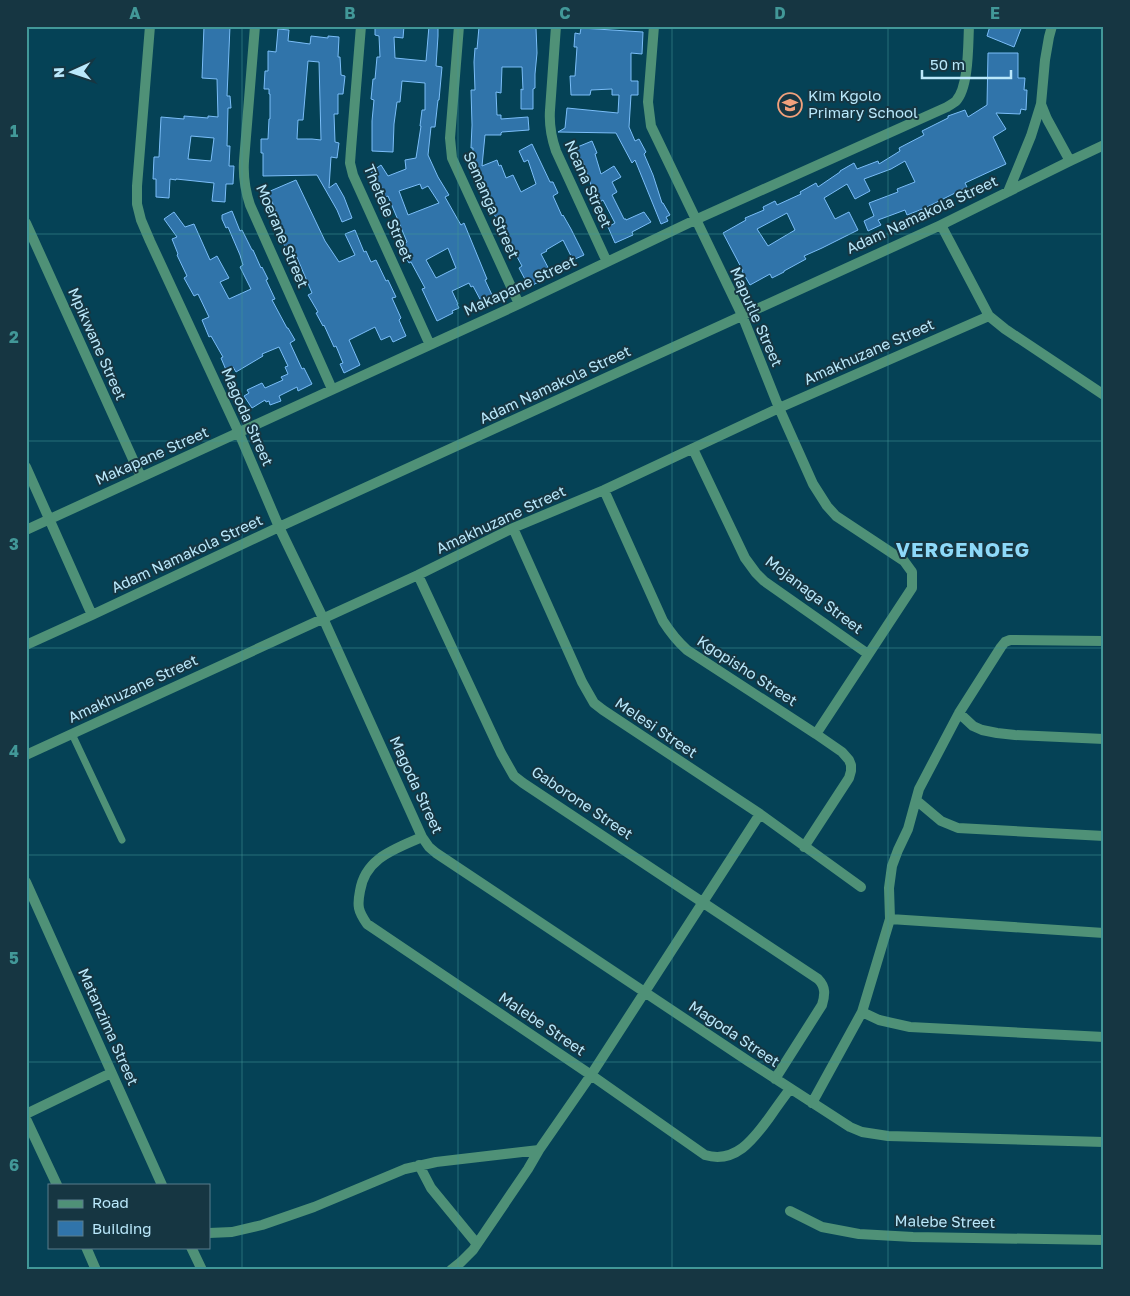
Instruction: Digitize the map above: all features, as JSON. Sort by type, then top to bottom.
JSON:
[{"type":"street","name":"Magoda Street","points":[[150,26],[138,179],[137,204],[141,220],[239,433],[279,527],[323,618],[422,837],[429,847],[436,854],[850,1127],[862,1132],[888,1136],[1104,1142]]},
{"type":"street","name":"Moerane Street","points":[[255,26],[243,168],[245,190],[332,389]]},
{"type":"street","name":"Thetele Street","points":[[361,26],[350,163],[353,176],[430,345]]},
{"type":"street","name":"Semanga Street","points":[[460,26],[450,138],[452,158],[519,304]]},
{"type":"street","name":"Ncana Street","points":[[556,26],[550,110],[552,140],[607,262]]},
{"type":"street","name":"Maputle Street","points":[[654,26],[648,102],[651,126],[742,315],[779,408],[813,484],[836,516],[904,561],[912,572],[912,588],[868,654]]},
{"type":"street","name":"Makapane Street","points":[[26,530],[519,304],[695,220],[946,107],[956,101],[964,84],[969,26]]},
{"type":"street","points":[[1008,192],[1031,136],[1041,104],[1045,60],[1052,26]]},
{"type":"street","points":[[1041,104],[1070,161]]},
{"type":"street","name":"Adam Namakola Street","points":[[26,645],[279,527],[941,225],[1099,148]]},
{"type":"street","name":"Mpikwane Street","points":[[26,223],[141,477]]},
{"type":"street","points":[[941,225],[989,316],[1005,329],[1104,395]]},
{"type":"street","name":"Amakhuzane Street","points":[[26,755],[418,575],[513,528],[604,490],[779,408],[989,316]]},
{"type":"street","name":"Mojanaga Street","points":[[693,449],[744,558],[756,573],[764,581],[868,654]]},
{"type":"street","points":[[26,468],[92,615]]},
{"type":"street","name":"Kgopisho Street","points":[[604,490],[663,621],[678,643],[816,734],[849,760],[851,771],[849,778],[804,847]]},
{"type":"street","name":"Melesi Street","points":[[513,528],[582,682],[594,703],[760,814],[861,887]]},
{"type":"street","name":"Gaborone Street","points":[[418,575],[500,753],[514,776],[823,984],[824,997],[822,1005],[775,1079]]},
{"type":"street","points":[[812,1103],[862,1012],[890,919],[889,888],[892,866],[908,829],[916,800],[927,774],[959,713],[992,659],[1005,642],[1010,640],[1104,641]]},
{"type":"street","points":[[816,734],[868,654]]},
{"type":"street","points":[[959,713],[973,726],[997,733],[1104,739]]},
{"type":"street","points":[[916,800],[941,821],[958,828],[1104,836]]},
{"type":"street","points":[[451,1270],[477,1244],[528,1169],[760,814]]},
{"type":"street","name":"Malebe Street","points":[[422,837],[378,858],[368,869],[361,884],[358,909],[367,924],[591,1074],[705,1155],[717,1157],[730,1155],[743,1148],[754,1137],[790,1089]]},
{"type":"street","name":"Matanzima Street","points":[[26,882],[162,1184]]},
{"type":"street","points":[[890,919],[1104,933]]},
{"type":"street","points":[[862,1012],[879,1020],[910,1027],[1104,1036]]},
{"type":"street","points":[[26,1114],[111,1073]]},
{"type":"street","points":[[26,1119],[56,1184]]},
{"type":"street","points":[[210,1233],[232,1232],[262,1225],[314,1207],[405,1168],[539,1150]]},
{"type":"street","points":[[420,1165],[431,1188],[477,1244]]},
{"type":"street","name":"Malebe Street","points":[[790,1211],[822,1227],[858,1234],[912,1237],[1104,1240]]},
{"type":"street","points":[[86,1248],[96,1270]]},
{"type":"street","points":[[191,1248],[202,1270]]},
{"type":"lane","points":[[72,734],[122,840]]},
{"type":"building","points":[[204,26],[230,26],[227,96],[230,96],[231,108],[228,108],[227,146],[230,146],[229,166],[234,166],[233,184],[226,184],[225,202],[212,201],[214,183],[176,179],[170,179],[169,198],[156,197],[156,179],[153,179],[154,157],[159,157],[161,117],[184,119],[184,116],[218,117],[217,79],[202,78]],"holes":[[[191,136],[214,138],[211,161],[188,159]]]},
{"type":"building","points":[[375,26],[404,26],[403,38],[394,37],[395,58],[426,61],[429,26],[438,26],[436,66],[442,67],[435,127],[431,127],[428,155],[449,195],[445,197],[461,225],[464,223],[492,295],[481,301],[473,286],[471,287],[469,283],[452,291],[459,308],[437,321],[422,289],[425,288],[400,246],[407,242],[388,196],[383,198],[379,189],[382,188],[371,172],[381,165],[388,176],[406,169],[405,160],[416,158],[422,110],[425,110],[425,83],[402,81],[400,102],[397,102],[394,124],[393,152],[372,151],[374,100],[371,99],[377,57],[380,57],[379,36],[375,35]],"holes":[[[420,184],[422,189],[428,186],[439,203],[408,215],[399,191]],[[448,248],[456,268],[436,278],[426,260]]]},
{"type":"building","points":[[509,26],[509,28],[536,28],[537,53],[533,109],[521,109],[521,89],[523,90],[522,67],[502,67],[501,93],[496,92],[497,115],[501,115],[501,119],[528,117],[529,130],[502,132],[501,135],[485,135],[482,166],[497,160],[506,178],[513,175],[521,192],[536,184],[528,160],[524,162],[519,151],[532,144],[550,182],[553,182],[558,193],[553,196],[562,216],[584,255],[573,260],[563,240],[541,254],[552,275],[529,287],[519,268],[522,266],[509,242],[502,222],[498,222],[472,163],[471,90],[475,90],[474,62],[479,27]]},
{"type":"building","points":[[990,26],[1022,26],[1014,47],[987,36]]},
{"type":"building","points":[[581,28],[643,32],[642,54],[631,53],[631,81],[638,81],[638,95],[631,95],[629,127],[635,141],[639,139],[646,152],[644,154],[662,203],[670,215],[666,217],[668,221],[661,224],[635,160],[632,163],[616,133],[558,132],[565,128],[567,108],[618,113],[619,95],[612,95],[612,89],[591,90],[590,95],[571,95],[570,76],[575,76],[577,47],[574,47],[575,33],[580,34]]},
{"type":"building","points":[[278,29],[289,30],[288,41],[310,44],[311,36],[339,37],[338,57],[340,57],[341,75],[345,76],[343,94],[338,94],[338,114],[334,114],[335,142],[339,143],[337,158],[331,157],[329,188],[336,183],[352,218],[342,222],[317,175],[263,176],[261,139],[268,139],[270,119],[269,89],[264,89],[265,71],[268,71],[268,51],[276,52]],"holes":[[[308,61],[319,62],[321,140],[297,139],[298,120],[303,120]]]},
{"type":"building","points":[[988,53],[1018,53],[1018,78],[1025,78],[1024,90],[1027,90],[1026,110],[1021,109],[1020,114],[996,113],[1006,129],[993,137],[1006,164],[965,183],[967,187],[925,208],[907,215],[905,210],[878,220],[881,225],[868,231],[864,221],[874,216],[869,203],[898,192],[897,189],[915,182],[905,161],[891,169],[864,179],[870,191],[855,199],[847,184],[824,198],[835,219],[849,212],[858,230],[804,256],[806,259],[784,272],[772,278],[770,274],[750,285],[723,233],[746,220],[745,218],[764,210],[763,207],[775,201],[777,205],[801,194],[800,192],[816,183],[818,187],[854,163],[857,169],[878,161],[879,164],[900,151],[899,148],[924,135],[922,131],[948,118],[948,116],[965,110],[968,117],[987,105]],"holes":[[[787,213],[795,230],[768,246],[757,229]]]},
{"type":"building","points":[[592,141],[597,153],[595,154],[601,174],[614,166],[621,177],[612,182],[617,192],[612,195],[624,219],[626,220],[644,212],[651,222],[632,232],[633,235],[615,243],[608,227],[615,223],[603,200],[598,203],[589,187],[591,185],[582,159],[580,160],[575,148]]},
{"type":"building","points":[[296,180],[325,241],[339,262],[355,255],[345,234],[355,230],[364,252],[366,251],[371,262],[376,260],[386,281],[388,280],[396,297],[392,298],[401,318],[399,320],[406,336],[393,342],[390,336],[381,340],[375,327],[349,340],[360,365],[344,373],[340,364],[343,363],[336,346],[334,347],[308,295],[312,293],[293,248],[287,251],[280,236],[283,234],[274,216],[277,214],[268,192]]},
{"type":"building","points":[[232,211],[240,231],[242,230],[268,279],[266,280],[275,299],[272,300],[295,340],[290,343],[302,369],[304,368],[312,384],[298,391],[297,387],[279,396],[281,401],[270,405],[269,401],[266,402],[265,400],[252,408],[244,396],[249,393],[247,390],[262,383],[265,388],[283,380],[281,377],[288,374],[285,367],[288,366],[279,347],[262,354],[263,356],[236,372],[233,367],[226,370],[221,358],[223,357],[211,336],[209,337],[202,320],[209,317],[198,294],[194,296],[184,278],[187,276],[172,239],[177,237],[164,219],[174,212],[185,227],[194,224],[210,260],[217,256],[229,278],[220,282],[229,299],[251,289],[240,267],[243,265],[240,255],[228,227],[226,228],[222,219],[222,215]]},
{"type":"place","name":"Kim Kgolo Primary School","points":[[790,105]]},
{"type":"district","name":"VERGENOEG","points":[[963,550]]}]
